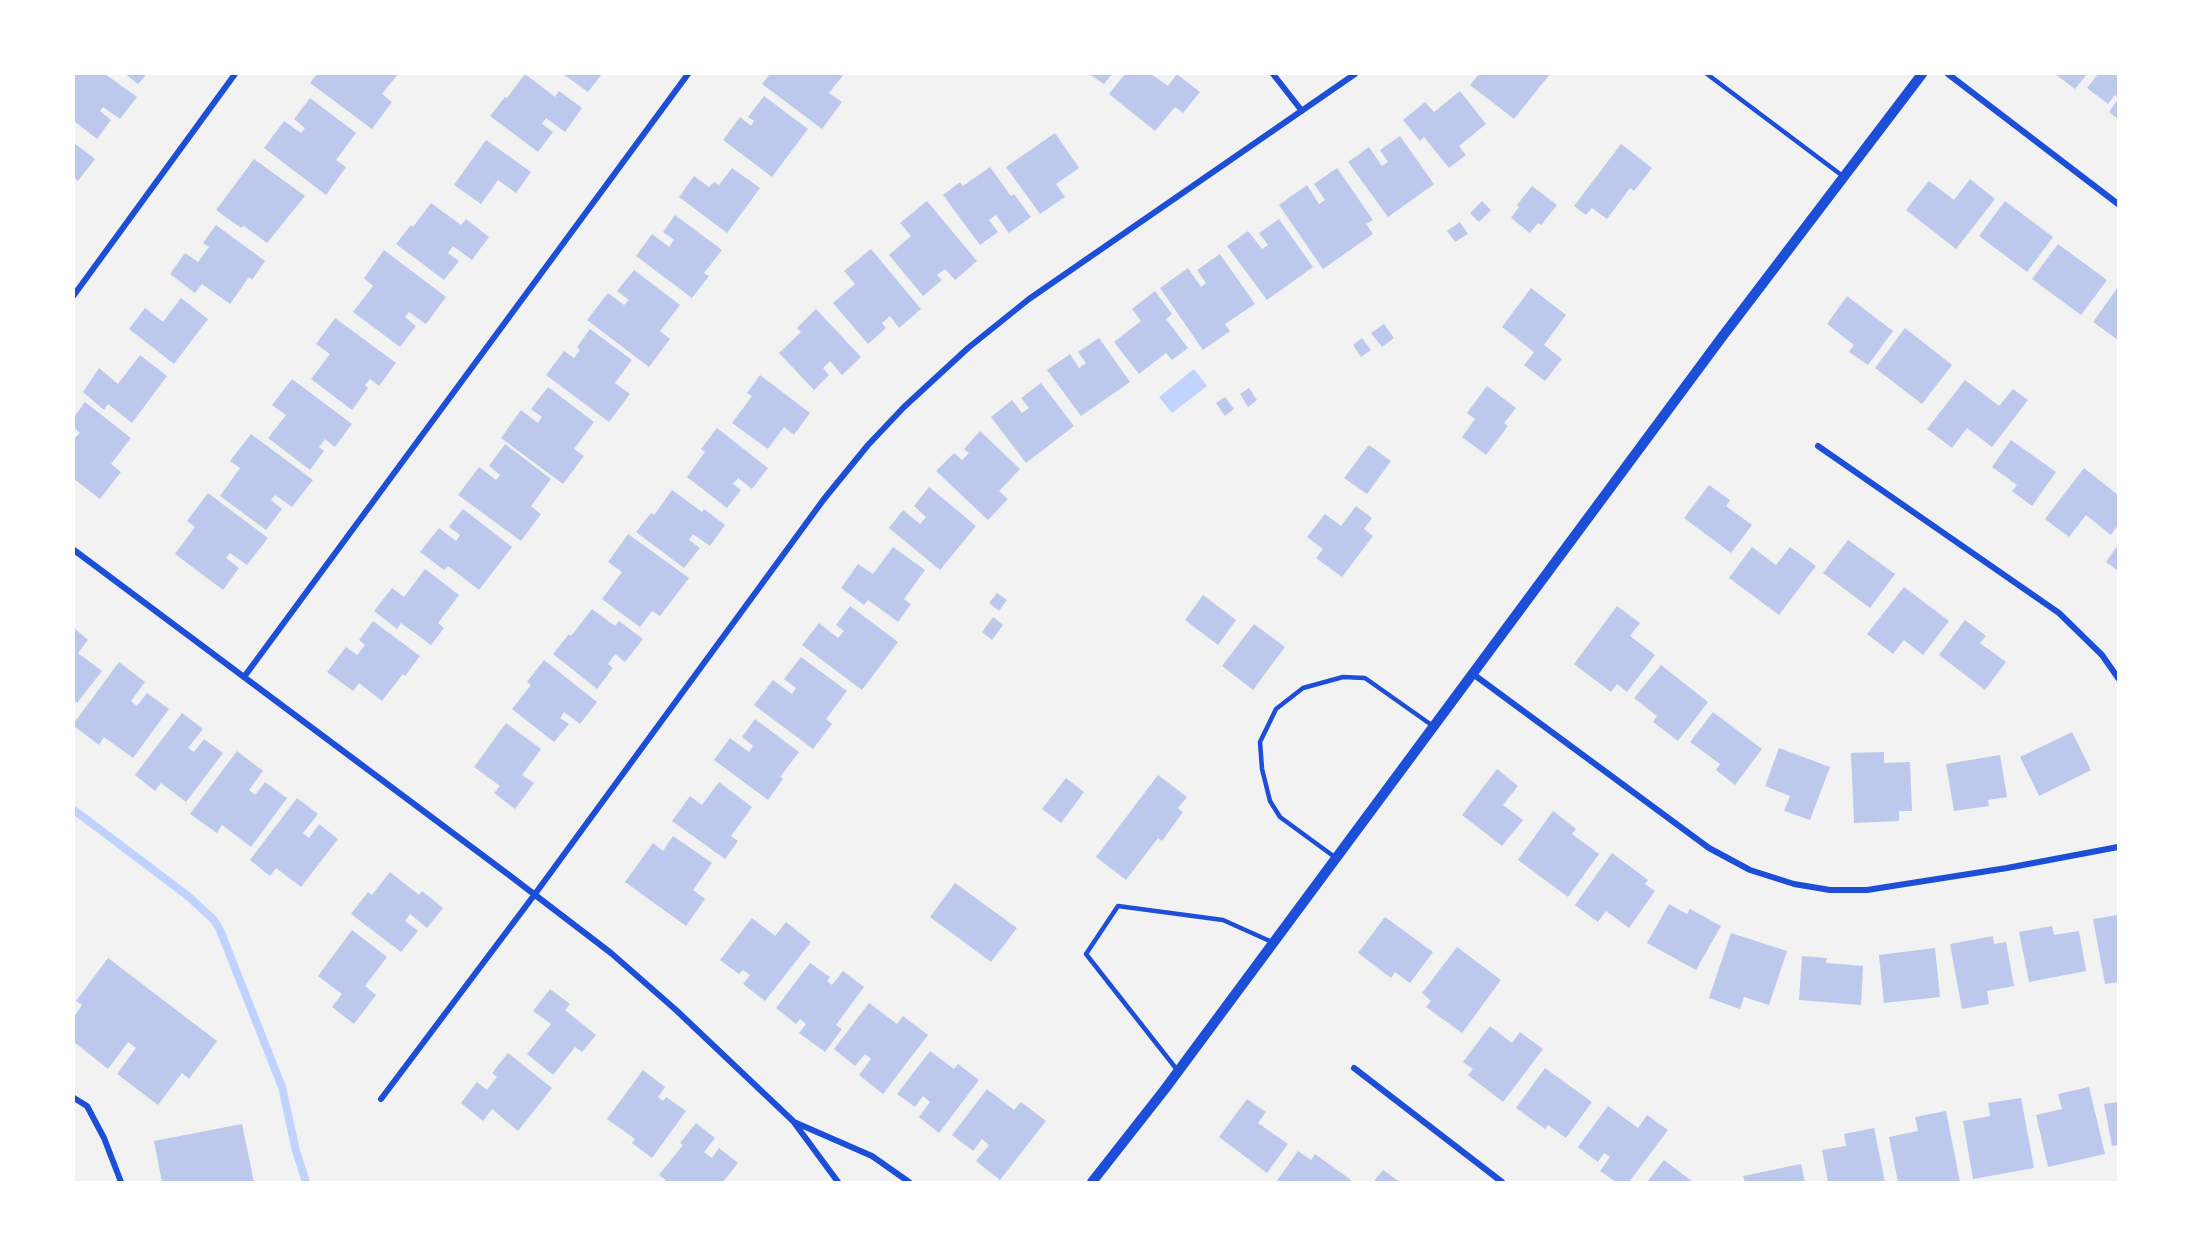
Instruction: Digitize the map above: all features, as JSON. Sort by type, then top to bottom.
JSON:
[{"type":"street","points":[[74,295],[235,74]]},
{"type":"street","points":[[244,678],[688,74]]},
{"type":"street","points":[[1273,74],[1302,111]]},
{"type":"street","points":[[381,1100],[824,499],[868,445],[904,407],[968,348],[1029,299],[1355,74]]},
{"type":"street","points":[[1092,1182],[1274,943],[1716,345],[1922,74]]},
{"type":"street","points":[[1948,74],[2118,204]]},
{"type":"street","points":[[1818,447],[2059,613],[2102,655],[2118,678]]},
{"type":"street","points":[[74,550],[535,894],[610,953],[676,1010],[793,1121],[838,1182]]},
{"type":"street","points":[[1473,674],[1709,848],[1750,870],[1794,884],[1830,890],[1867,890],[2007,868],[2118,847]]},
{"type":"street","points":[[1354,1068],[1502,1182]]},
{"type":"street","points":[[74,1098],[87,1106],[104,1138],[120,1182]]},
{"type":"street","points":[[793,1121],[872,1156],[909,1182]]},
{"type":"lane","points":[[1707,74],[1844,177]]},
{"type":"lane","points":[[1336,858],[1280,817],[1270,801],[1262,769],[1260,742],[1276,709],[1303,688],[1343,677],[1365,678],[1434,726]]},
{"type":"lane","points":[[1178,1071],[1086,954],[1118,906],[1223,920],[1274,943]]},
{"type":"water","points":[[1194,369],[1207,386],[1172,413],[1159,397]]},
{"type":"building","points":[[74,74],[105,74],[137,97],[120,119],[103,107],[100,111],[111,120],[97,139],[74,121]]},
{"type":"building","points":[[125,74],[147,74],[138,84]]},
{"type":"building","points":[[317,74],[398,74],[382,94],[392,102],[372,129],[310,83]]},
{"type":"building","points":[[525,74],[555,97],[559,91],[582,108],[565,132],[546,118],[542,124],[553,132],[538,152],[490,116]]},
{"type":"building","points":[[563,74],[602,74],[588,92]]},
{"type":"building","points":[[770,74],[844,74],[829,93],[842,102],[822,129],[762,84]]},
{"type":"building","points":[[1089,74],[1112,74],[1104,84]]},
{"type":"building","points":[[1125,74],[1151,74],[1168,86],[1177,74],[1200,92],[1183,113],[1175,107],[1155,131],[1109,94]]},
{"type":"building","points":[[1479,74],[1550,74],[1514,119],[1470,85]]},
{"type":"building","points":[[2055,74],[2087,74],[2075,89]]},
{"type":"building","points":[[2098,74],[2118,74],[2118,98],[2115,95],[2108,104],[2087,88]]},
{"type":"building","points":[[1460,91],[1486,124],[1459,146],[1466,155],[1449,168],[1424,137],[1420,141],[1403,120],[1425,102],[1434,112]]},
{"type":"building","points":[[764,96],[808,129],[772,177],[723,140],[740,117],[751,126],[754,121],[748,117]]},
{"type":"building","points":[[310,98],[356,133],[336,160],[346,167],[326,195],[264,148],[284,121],[301,133],[305,128],[294,119]]},
{"type":"building","points":[[2118,99],[2118,119],[2109,112]]},
{"type":"building","points":[[1055,133],[1079,168],[1056,184],[1065,197],[1040,214],[1006,167]]},
{"type":"building","points":[[1400,136],[1434,184],[1388,217],[1348,162],[1369,147],[1382,166],[1388,162],[1380,150]]},
{"type":"building","points":[[486,140],[531,172],[516,193],[498,180],[481,204],[454,185]]},
{"type":"building","points":[[74,143],[95,159],[78,181],[74,178]]},
{"type":"building","points":[[1621,144],[1652,168],[1634,191],[1630,188],[1607,219],[1592,208],[1586,215],[1574,206]]},
{"type":"building","points":[[254,159],[305,196],[267,243],[216,210]]},
{"type":"building","points":[[990,167],[1011,196],[1014,194],[1031,217],[1009,233],[996,215],[989,220],[998,232],[980,245],[943,195],[960,182],[963,186]]},
{"type":"building","points":[[732,168],[760,188],[727,233],[679,197],[694,176],[709,187],[714,182],[719,185]]},
{"type":"building","points":[[1337,168],[1373,220],[1366,224],[1373,234],[1323,269],[1279,205],[1307,185],[1319,204],[1325,200],[1314,184]]},
{"type":"building","points":[[1970,179],[1995,199],[1956,249],[1906,210],[1929,181],[1954,200]]},
{"type":"building","points":[[1532,186],[1557,205],[1541,225],[1538,223],[1530,233],[1511,218],[1519,207],[1517,205]]},
{"type":"building","points":[[927,201],[977,261],[955,280],[945,269],[937,275],[942,280],[923,296],[889,255],[911,236],[900,223]]},
{"type":"building","points":[[1482,201],[1491,210],[1479,222],[1470,213]]},
{"type":"building","points":[[2005,201],[2053,237],[2027,272],[1979,236]]},
{"type":"building","points":[[431,203],[461,225],[466,219],[489,237],[472,260],[453,246],[448,253],[459,261],[444,280],[396,244],[411,225],[413,227]]},
{"type":"building","points":[[675,215],[722,250],[704,273],[709,276],[692,298],[636,256],[652,234],[669,247],[674,240],[663,232]]},
{"type":"building","points":[[1279,219],[1313,267],[1267,300],[1227,246],[1248,231],[1262,249],[1268,245],[1259,233]]},
{"type":"building","points":[[1460,222],[1468,234],[1455,242],[1447,231]]},
{"type":"building","points":[[216,225],[265,261],[252,280],[249,277],[230,304],[202,284],[195,293],[170,274],[185,253],[198,262],[209,247],[203,243]]},
{"type":"building","points":[[2058,244],[2107,280],[2081,315],[2032,279]]},
{"type":"building","points":[[871,249],[921,309],[899,328],[890,316],[882,323],[886,328],[868,344],[833,303],[855,284],[844,271]]},
{"type":"building","points":[[384,250],[446,297],[426,324],[409,312],[405,317],[416,326],[400,347],[353,312],[373,286],[364,278]]},
{"type":"building","points":[[1220,254],[1255,304],[1225,324],[1230,331],[1203,350],[1160,288],[1188,268],[1201,287],[1206,283],[1197,270]]},
{"type":"building","points":[[634,270],[680,305],[660,331],[670,339],[649,367],[587,320],[608,293],[624,305],[629,300],[617,291]]},
{"type":"building","points":[[2118,287],[2118,340],[2093,322]]},
{"type":"building","points":[[1531,288],[1566,315],[1544,345],[1562,359],[1545,381],[1524,365],[1534,352],[1502,327]]},
{"type":"building","points":[[1155,291],[1172,314],[1166,319],[1188,348],[1172,360],[1166,353],[1139,374],[1114,342],[1141,321],[1132,309]]},
{"type":"building","points":[[1847,296],[1893,331],[1868,365],[1849,352],[1854,345],[1827,324]]},
{"type":"building","points":[[181,298],[208,319],[174,364],[129,329],[145,308],[163,322]]},
{"type":"building","points":[[816,309],[861,357],[842,375],[830,361],[823,368],[829,375],[814,390],[779,353],[801,332],[797,328]]},
{"type":"building","points":[[335,318],[396,363],[379,386],[370,379],[365,385],[368,388],[352,410],[311,379],[330,354],[316,344]]},
{"type":"building","points":[[1384,324],[1394,338],[1382,347],[1371,333]]},
{"type":"building","points":[[1905,328],[1952,365],[1922,404],[1875,368]]},
{"type":"building","points":[[590,329],[632,360],[615,383],[630,394],[609,422],[546,375],[564,351],[574,358],[580,350],[577,347]]},
{"type":"building","points":[[1099,338],[1130,382],[1081,416],[1047,370],[1070,354],[1079,368],[1086,363],[1078,352]]},
{"type":"building","points":[[1362,338],[1371,350],[1361,357],[1353,345]]},
{"type":"building","points":[[140,355],[167,376],[132,423],[108,404],[104,410],[83,392],[99,368],[118,384]]},
{"type":"building","points":[[760,375],[810,413],[794,435],[784,427],[768,449],[732,423],[752,396],[747,393]]},
{"type":"building","points":[[292,379],[352,424],[335,447],[325,439],[319,447],[324,451],[310,470],[268,438],[286,415],[272,405]]},
{"type":"building","points":[[1965,380],[1999,406],[2013,389],[2028,400],[1992,447],[1967,428],[1952,448],[1927,429]]},
{"type":"building","points":[[1041,383],[1074,426],[1026,463],[991,417],[1012,400],[1022,413],[1029,408],[1021,398]]},
{"type":"building","points":[[1487,386],[1516,408],[1504,423],[1508,426],[1486,455],[1462,437],[1475,419],[1467,413]]},
{"type":"building","points":[[548,387],[594,422],[574,449],[584,456],[563,484],[501,438],[521,410],[538,423],[542,417],[531,409]]},
{"type":"building","points":[[1249,388],[1257,400],[1248,407],[1240,394]]},
{"type":"building","points":[[1225,397],[1234,409],[1225,416],[1216,403]]},
{"type":"building","points":[[85,402],[131,438],[111,464],[121,472],[100,499],[74,479],[74,437],[80,433],[74,428],[74,417]]},
{"type":"building","points":[[717,428],[768,468],[752,489],[738,478],[733,484],[741,490],[727,508],[687,477],[705,452],[701,449]]},
{"type":"building","points":[[980,431],[1020,469],[999,491],[1008,499],[988,520],[936,471],[954,453],[962,460],[969,453],[964,449]]},
{"type":"building","points":[[251,434],[313,480],[292,507],[275,495],[271,500],[282,509],[266,530],[220,496],[240,468],[230,461]]},
{"type":"building","points":[[2011,440],[2056,472],[2032,506],[2012,491],[2017,485],[1992,467]]},
{"type":"building","points":[[505,444],[551,479],[531,506],[541,514],[521,541],[458,495],[479,467],[496,480],[500,475],[489,466]]},
{"type":"building","points":[[1369,445],[1391,461],[1367,494],[1344,478]]},
{"type":"building","points":[[2084,468],[2118,495],[2118,525],[2111,535],[2086,515],[2069,537],[2045,519]]},
{"type":"building","points":[[1709,485],[1730,500],[1726,506],[1752,525],[1731,553],[1684,518]]},
{"type":"building","points":[[929,487],[976,526],[940,570],[889,528],[903,510],[920,524],[926,517],[914,506]]},
{"type":"building","points":[[672,490],[702,512],[704,509],[725,525],[710,546],[693,534],[689,540],[700,548],[684,568],[636,532],[651,513],[654,515]]},
{"type":"building","points":[[208,493],[268,538],[247,565],[230,553],[226,558],[239,568],[223,590],[175,554],[195,527],[187,521]]},
{"type":"building","points":[[1356,506],[1372,518],[1364,529],[1373,536],[1342,577],[1316,558],[1323,549],[1307,537],[1325,514],[1341,526]]},
{"type":"building","points":[[463,509],[512,547],[479,590],[448,566],[444,570],[420,552],[439,528],[456,541],[460,535],[449,527]]},
{"type":"building","points":[[628,534],[689,578],[660,616],[652,611],[640,627],[602,599],[622,572],[608,562]]},
{"type":"building","points":[[1848,540],[1895,574],[1870,608],[1823,573]]},
{"type":"building","points":[[2118,545],[2118,571],[2106,562]]},
{"type":"building","points":[[893,547],[925,570],[904,599],[911,604],[898,622],[868,600],[864,605],[841,588],[858,564],[873,574]]},
{"type":"building","points":[[1752,547],[1776,565],[1790,547],[1816,566],[1779,615],[1729,578]]},
{"type":"building","points":[[425,569],[459,595],[438,623],[444,628],[431,645],[401,623],[397,629],[374,611],[392,588],[404,597]]},
{"type":"building","points":[[1904,587],[1949,621],[1923,655],[1904,640],[1893,654],[1867,634]]},
{"type":"building","points":[[997,593],[1007,600],[999,611],[989,603]]},
{"type":"building","points":[[1203,595],[1236,620],[1218,645],[1185,620]]},
{"type":"building","points":[[850,606],[898,642],[862,690],[802,645],[819,623],[838,638],[844,631],[836,625]]},
{"type":"building","points":[[1617,606],[1640,623],[1630,636],[1655,655],[1627,692],[1617,684],[1611,692],[1574,664]]},
{"type":"building","points":[[592,609],[615,626],[619,621],[643,639],[625,662],[615,654],[608,664],[613,668],[597,689],[553,654],[569,634],[571,636]]},
{"type":"building","points":[[993,617],[1003,625],[992,640],[982,632]]},
{"type":"building","points":[[1965,620],[1986,636],[1980,643],[2006,662],[1985,690],[1939,655]]},
{"type":"building","points":[[373,621],[420,656],[382,701],[359,683],[353,691],[327,672],[346,647],[357,655],[365,645],[359,640]]},
{"type":"building","points":[[1254,624],[1285,647],[1253,690],[1222,666]]},
{"type":"building","points":[[74,628],[88,640],[78,653],[102,671],[77,703],[74,700]]},
{"type":"building","points":[[801,657],[847,691],[826,719],[832,724],[813,749],[754,705],[773,680],[792,694],[796,688],[784,679]]},
{"type":"building","points":[[544,660],[597,702],[580,724],[564,712],[560,718],[569,724],[554,742],[512,709],[531,685],[527,682]]},
{"type":"building","points":[[119,662],[145,682],[131,701],[137,706],[147,693],[169,709],[133,758],[104,737],[99,745],[74,726]]},
{"type":"building","points":[[1661,665],[1708,702],[1678,741],[1653,722],[1657,716],[1634,698]]},
{"type":"building","points":[[1713,712],[1762,749],[1735,785],[1716,770],[1720,764],[1690,742]]},
{"type":"building","points":[[182,713],[203,729],[188,748],[194,752],[204,739],[223,753],[186,802],[161,783],[155,791],[135,775]]},
{"type":"building","points":[[755,719],[799,752],[780,777],[783,779],[768,800],[714,760],[730,738],[749,752],[753,746],[742,737]]},
{"type":"building","points":[[506,723],[541,749],[522,775],[534,783],[515,809],[494,793],[500,786],[474,767]]},
{"type":"building","points":[[2072,732],[2091,770],[2039,796],[2020,757]]},
{"type":"building","points":[[1779,748],[1830,767],[1810,820],[1784,811],[1790,796],[1765,786]]},
{"type":"building","points":[[237,751],[263,771],[249,790],[255,795],[265,782],[287,798],[251,847],[222,825],[217,833],[190,814]]},
{"type":"building","points":[[1884,752],[1884,763],[1910,762],[1912,811],[1899,811],[1899,821],[1854,823],[1851,753]]},
{"type":"building","points":[[2000,755],[2007,797],[1988,800],[1989,806],[1954,811],[1946,764]]},
{"type":"building","points":[[1497,769],[1518,786],[1503,805],[1523,820],[1502,846],[1462,815]]},
{"type":"building","points":[[1158,775],[1187,797],[1178,808],[1183,812],[1162,841],[1158,838],[1126,880],[1096,857]]},
{"type":"building","points":[[1066,778],[1084,792],[1061,823],[1042,809]]},
{"type":"building","points":[[719,782],[752,807],[731,836],[738,841],[725,859],[672,821],[690,796],[702,805]]},
{"type":"building","points":[[297,798],[318,814],[303,833],[309,838],[319,824],[338,839],[301,887],[276,868],[270,876],[250,860]]},
{"type":"building","points":[[1553,811],[1576,829],[1572,834],[1599,854],[1568,897],[1518,860]]},
{"type":"building","points":[[673,836],[712,863],[693,890],[705,899],[686,926],[625,882],[653,843],[663,851]]},
{"type":"building","points":[[1612,853],[1648,880],[1645,884],[1655,891],[1629,928],[1606,911],[1598,922],[1575,905]]},
{"type":"building","points":[[390,872],[419,895],[422,891],[443,908],[427,928],[410,914],[405,921],[418,931],[401,952],[351,914],[368,892],[372,895]]},
{"type":"building","points":[[955,883],[1017,928],[991,962],[930,917]]},
{"type":"building","points":[[1669,904],[1687,914],[1690,909],[1721,926],[1696,970],[1647,943]]},
{"type":"building","points":[[2118,915],[2118,982],[2105,984],[2093,919]]},
{"type":"building","points":[[1385,917],[1433,952],[1410,983],[1395,972],[1391,978],[1358,953]]},
{"type":"building","points":[[752,918],[775,936],[786,922],[811,942],[765,1001],[743,984],[750,975],[743,970],[739,974],[720,960]]},
{"type":"building","points":[[2052,926],[2054,935],[2079,931],[2086,971],[2029,982],[2019,932]]},
{"type":"building","points":[[352,930],[387,957],[365,986],[376,995],[354,1024],[332,1007],[342,994],[318,976]]},
{"type":"building","points":[[1731,933],[1787,951],[1769,1005],[1744,997],[1740,1009],[1709,998]]},
{"type":"building","points":[[1993,936],[1994,944],[2006,942],[2014,986],[1987,991],[1989,1004],[1962,1009],[1950,944]]},
{"type":"building","points":[[1457,947],[1501,980],[1462,1033],[1426,1007],[1431,1001],[1422,993]]},
{"type":"building","points":[[1935,948],[1940,997],[1884,1003],[1879,955]]},
{"type":"building","points":[[1802,956],[1827,958],[1826,963],[1863,966],[1861,1005],[1799,1000]]},
{"type":"building","points":[[108,958],[217,1041],[189,1079],[182,1073],[158,1105],[117,1074],[136,1048],[128,1042],[108,1069],[74,1042],[74,1017],[82,1005],[76,1001]]},
{"type":"building","points":[[810,963],[830,977],[827,981],[832,985],[843,971],[864,987],[836,1025],[842,1029],[825,1052],[799,1033],[806,1024],[800,1019],[796,1024],[776,1008]]},
{"type":"building","points":[[550,989],[570,1004],[565,1010],[596,1035],[582,1052],[575,1047],[553,1075],[527,1054],[551,1024],[533,1011]]},
{"type":"building","points":[[869,1003],[897,1024],[903,1016],[928,1035],[883,1094],[859,1075],[871,1059],[865,1054],[855,1066],[834,1049]]},
{"type":"building","points":[[1490,1026],[1512,1043],[1520,1032],[1543,1049],[1503,1102],[1468,1075],[1473,1069],[1463,1062]]},
{"type":"building","points":[[930,1051],[954,1069],[958,1064],[979,1080],[939,1133],[919,1117],[930,1102],[923,1096],[915,1107],[897,1094]]},
{"type":"building","points":[[508,1053],[552,1088],[518,1131],[492,1109],[483,1121],[461,1103],[477,1082],[487,1090],[497,1077],[492,1073]]},
{"type":"building","points":[[1545,1068],[1592,1102],[1566,1138],[1548,1125],[1545,1129],[1516,1108]]},
{"type":"building","points":[[643,1070],[665,1087],[658,1097],[663,1101],[666,1097],[686,1111],[652,1158],[632,1143],[635,1139],[607,1119]]},
{"type":"building","points":[[2089,1087],[2105,1154],[2048,1167],[2036,1115],[2062,1109],[2058,1094]]},
{"type":"building","points":[[987,1089],[1014,1110],[1021,1102],[1046,1121],[1000,1180],[976,1161],[989,1145],[982,1139],[973,1151],[952,1135]]},
{"type":"building","points":[[2021,1098],[2034,1168],[1973,1179],[1963,1121],[1990,1116],[1988,1103]]},
{"type":"building","points":[[1247,1099],[1266,1112],[1258,1123],[1288,1144],[1267,1173],[1219,1137]]},
{"type":"building","points":[[2118,1102],[2118,1145],[2112,1146],[2104,1104]]},
{"type":"building","points":[[1608,1106],[1638,1128],[1647,1115],[1668,1130],[1629,1182],[1616,1182],[1600,1171],[1610,1157],[1604,1153],[1598,1162],[1578,1147]]},
{"type":"building","points":[[1946,1111],[1960,1182],[1898,1182],[1889,1137],[1918,1131],[1915,1117]]},
{"type":"building","points":[[696,1123],[715,1138],[704,1152],[712,1158],[719,1148],[738,1163],[723,1182],[668,1182],[659,1175],[683,1145],[680,1143]]},
{"type":"building","points":[[242,1124],[254,1182],[162,1182],[154,1141]]},
{"type":"building","points":[[1874,1128],[1885,1182],[1828,1182],[1822,1150],[1846,1146],[1844,1134]]},
{"type":"building","points":[[1298,1151],[1311,1160],[1315,1154],[1351,1180],[1349,1182],[1276,1182]]},
{"type":"building","points":[[1664,1160],[1693,1182],[1647,1182]]},
{"type":"building","points":[[1801,1164],[1805,1182],[1745,1182],[1743,1176]]},
{"type":"building","points":[[1383,1170],[1400,1182],[1373,1182]]},
{"type":"waterway","points":[[74,810],[188,896],[214,920],[282,1087],[296,1151],[306,1182]]}]
